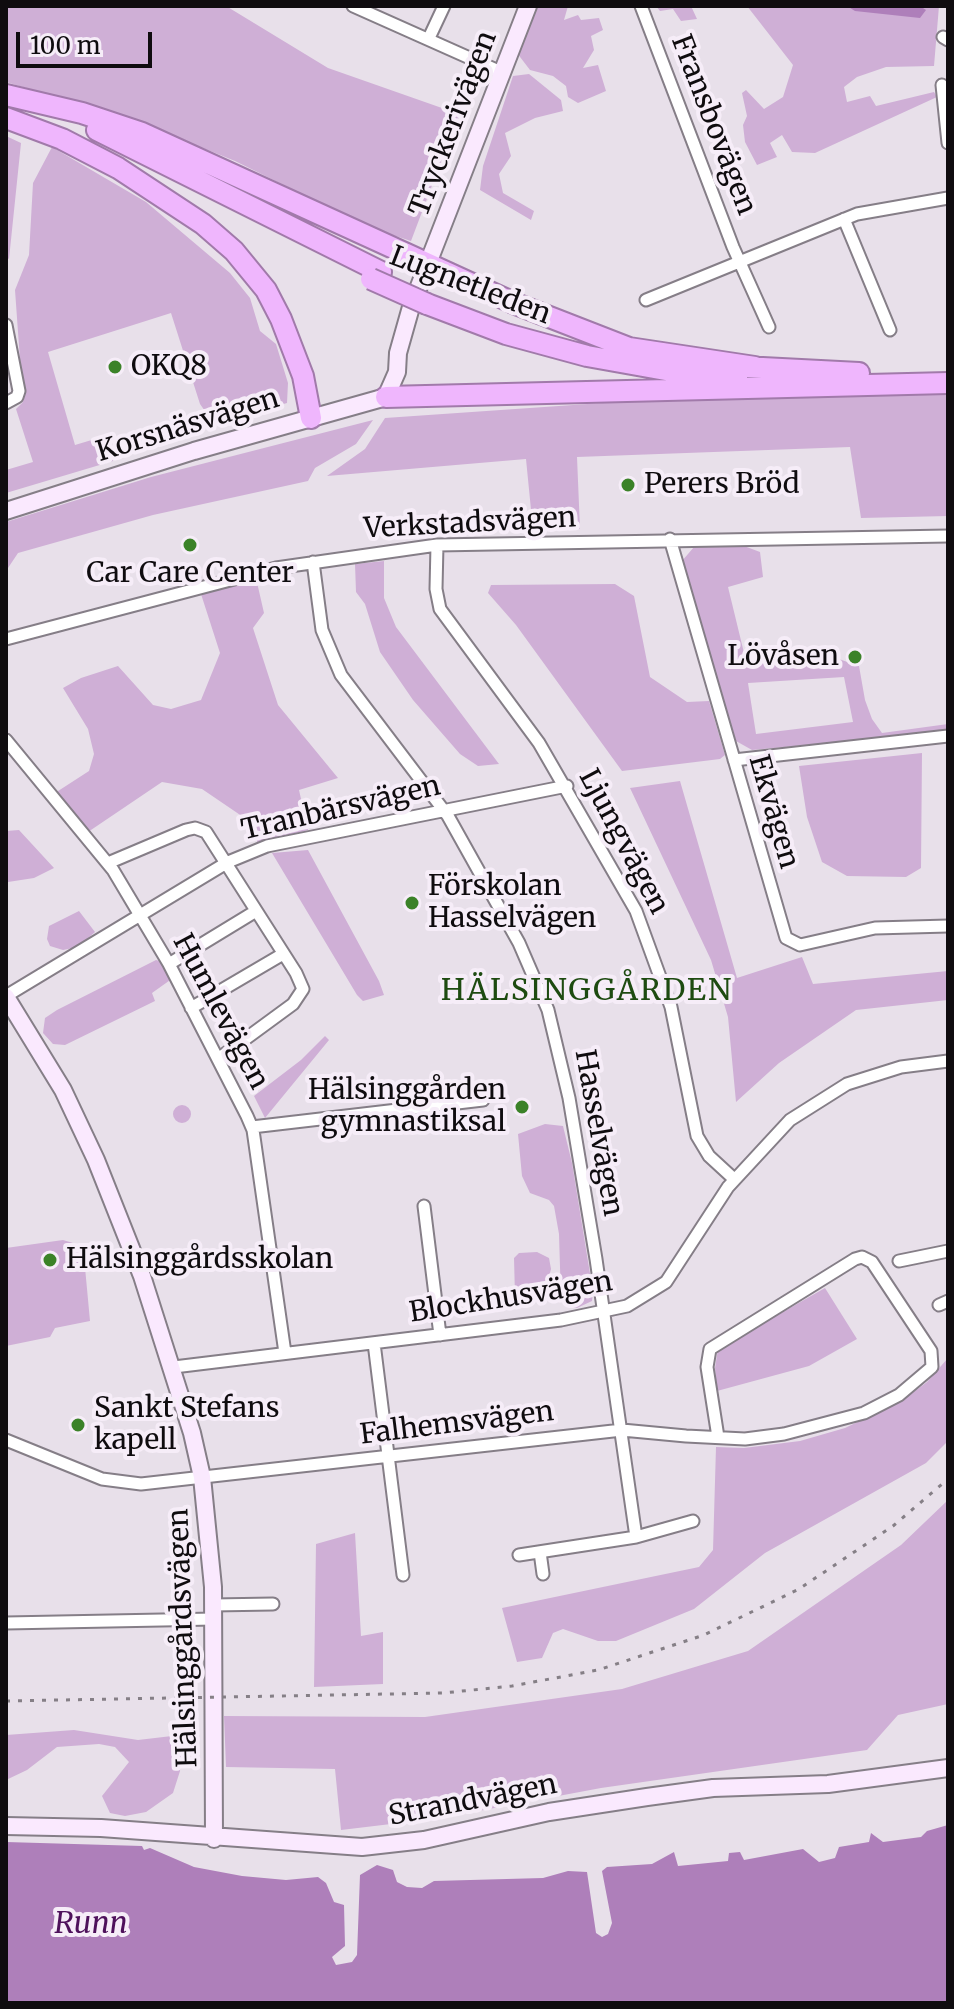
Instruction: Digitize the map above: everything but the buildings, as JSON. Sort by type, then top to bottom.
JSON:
[{"type":"highway","points":[[6,97],[82,113],[142,133],[427,264],[629,348],[755,367],[948,373]]},
{"type":"highway","name":"Lugnetleden","points":[[6,97],[121,141],[376,275]]},
{"type":"highway","name":"Lugnetleden","points":[[6,110],[117,151],[432,301],[526,340],[650,369],[777,379],[948,383]]},
{"type":"highway","points":[[6,118],[62,139],[118,168],[203,224],[234,251],[266,290],[281,319],[303,376],[311,418]]},
{"type":"highway","name":"Lugnetleden","points":[[432,301],[601,349],[684,363],[755,367]]},
{"type":"highway","points":[[386,397],[948,383]]},
{"type":"street","points":[[353,6],[501,72]]},
{"type":"street","points":[[429,38],[444,6]]},
{"type":"street","name":"Tryckerivägen","points":[[386,397],[397,372],[404,327],[528,6]]},
{"type":"street","name":"Fransbovägen","points":[[641,6],[769,327]]},
{"type":"street","points":[[942,85],[948,143]]},
{"type":"street","points":[[646,300],[844,219],[865,212],[948,198]]},
{"type":"street","points":[[844,219],[890,330]]},
{"type":"street","points":[[6,325],[18,394],[6,403]]},
{"type":"street","name":"Korsnäsvägen","points":[[6,511],[311,418],[373,404],[386,397]]},
{"type":"street","name":"Verkstadsvägen","points":[[6,639],[88,615],[313,562],[437,545],[948,536]]},
{"type":"street","name":"Ekvägen","points":[[670,539],[779,922],[791,943],[800,945],[875,928],[948,926]]},
{"type":"street","name":"Ljungvägen","points":[[437,545],[436,589],[440,609],[567,786],[636,911],[656,957],[671,1007],[698,1140],[734,1179]]},
{"type":"street","name":"Hasselvägen","points":[[313,562],[322,630],[341,675],[444,809],[519,943],[548,1010],[569,1098],[605,1312],[636,1537]]},
{"type":"street","points":[[734,760],[948,736]]},
{"type":"street","name":"Humlevägen","points":[[6,740],[108,863],[169,964],[252,1127],[285,1353]]},
{"type":"street","name":"Tranbärsvägen","points":[[6,996],[228,862],[295,839],[567,786]]},
{"type":"street","points":[[108,863],[195,828],[210,835],[302,987],[300,996],[282,1013],[218,1059]]},
{"type":"street","points":[[169,964],[256,911]]},
{"type":"street","points":[[191,1008],[283,954]]},
{"type":"street","name":"Hälsinggårdsvägen","points":[[6,996],[46,1058],[79,1122],[142,1276],[174,1367],[202,1477],[214,1612],[214,1839]]},
{"type":"street","name":"Blockhusvägen","points":[[174,1367],[605,1312],[643,1298],[666,1282],[734,1179],[779,1129],[839,1087],[901,1067],[948,1061]]},
{"type":"street","points":[[252,1127],[483,1100]]},
{"type":"street","points":[[424,1206],[440,1335]]},
{"type":"street","points":[[899,1261],[948,1251]]},
{"type":"street","name":"Falhemsvägen","points":[[6,1440],[117,1483],[168,1483],[622,1430],[718,1437],[764,1438],[841,1421],[883,1404],[930,1371],[934,1360],[931,1351],[872,1262],[862,1257],[850,1262],[710,1349],[707,1367],[718,1437]]},
{"type":"street","points":[[374,1343],[403,1575]]},
{"type":"street","points":[[519,1555],[636,1537],[693,1521]]},
{"type":"street","points":[[540,1552],[543,1574]]},
{"type":"street","points":[[6,1623],[214,1612],[273,1604]]},
{"type":"street","name":"Strandvägen","points":[[6,1826],[101,1828],[335,1847],[391,1845],[549,1812],[660,1795],[854,1781],[948,1768]]},
{"type":"shaded area","points":[[6,6],[226,6],[328,68],[459,114],[411,241],[371,228],[235,161],[136,121],[6,82]]},
{"type":"shaded area","points":[[537,6],[568,6],[564,20],[578,15],[581,20],[599,18],[603,30],[591,36],[594,50],[583,68],[598,65],[606,91],[578,103],[568,97],[566,86],[553,76],[530,70],[517,53]]},
{"type":"shaded area","points":[[656,6],[691,6],[697,19],[681,21],[673,9],[660,11]]},
{"type":"shaded area","points":[[747,6],[939,6],[934,66],[886,67],[857,77],[844,87],[847,102],[870,96],[876,106],[934,92],[937,97],[815,153],[792,152],[782,135],[770,143],[777,157],[757,165],[745,142],[743,125],[747,116],[742,93],[746,90],[764,109],[783,97],[793,65]]},
{"type":"shaded area","points":[[529,74],[561,100],[563,111],[535,118],[505,133],[511,156],[499,174],[503,193],[534,211],[531,220],[480,190],[483,166],[513,76]]},
{"type":"shaded area","points":[[6,136],[21,143],[9,259],[6,257]]},
{"type":"shaded area","points":[[52,147],[146,202],[230,273],[250,298],[260,331],[276,344],[288,383],[287,403],[214,424],[200,404],[171,313],[48,352],[75,445],[105,436],[113,461],[6,493],[6,470],[33,462],[16,409],[23,402],[15,290],[29,255],[33,183]]},
{"type":"shaded area","points":[[948,393],[948,516],[861,518],[850,447],[577,457],[580,529],[533,530],[526,459],[327,476],[365,449],[385,418],[689,397]]},
{"type":"shaded area","points":[[373,420],[356,444],[315,468],[308,481],[153,515],[18,553],[6,571],[6,522],[151,477]]},
{"type":"shaded area","points":[[744,546],[760,552],[763,577],[728,587],[745,657],[786,652],[833,657],[859,666],[865,700],[872,719],[882,733],[948,724],[948,732],[752,750],[736,741],[682,561],[694,547]],"holes":[[[844,677],[853,722],[756,734],[748,683]]]},
{"type":"shaded area","points":[[384,561],[384,598],[396,627],[499,764],[478,766],[460,754],[413,700],[380,652],[365,604],[356,592],[355,564]]},
{"type":"shaded area","points":[[256,578],[264,613],[253,628],[278,705],[338,778],[299,790],[308,830],[258,845],[252,823],[202,789],[162,782],[88,832],[55,793],[89,771],[94,754],[88,729],[63,688],[81,678],[118,666],[153,705],[171,709],[201,700],[220,653],[201,594]]},
{"type":"shaded area","points":[[615,584],[634,596],[650,677],[687,702],[709,701],[725,755],[720,759],[622,771],[516,625],[488,593],[491,585]]},
{"type":"shaded area","points":[[922,753],[921,868],[906,877],[847,876],[822,862],[807,817],[799,766]]},
{"type":"shaded area","points":[[680,781],[737,978],[802,957],[813,984],[948,971],[948,1000],[856,1010],[779,1063],[736,1102],[728,1017],[711,960],[630,788]]},
{"type":"shaded area","points":[[19,830],[54,868],[34,878],[8,882],[6,831]]},
{"type":"shaded area","points":[[308,850],[384,995],[363,1001],[357,995],[272,853]]},
{"type":"shaded area","points":[[79,911],[95,932],[78,947],[63,950],[50,946],[47,939],[49,926]]},
{"type":"shaded area","points":[[156,960],[163,962],[173,978],[152,993],[155,1001],[65,1045],[53,1044],[43,1033],[45,1018],[57,1010]]},
{"type":"shaded area","points":[[325,1036],[329,1040],[265,1118],[254,1096],[301,1060]]},
{"type":"shaded area","points":[[182,1105],[191,1114],[182,1123],[173,1114]]},
{"type":"shaded area","points":[[545,1124],[563,1126],[572,1163],[593,1292],[592,1301],[577,1308],[566,1306],[561,1300],[559,1234],[554,1206],[549,1200],[530,1193],[522,1176],[518,1134]]},
{"type":"shaded area","points":[[63,1240],[83,1246],[90,1321],[55,1328],[50,1337],[6,1346],[6,1248]]},
{"type":"shaded area","points":[[537,1252],[549,1258],[551,1269],[547,1284],[536,1294],[515,1296],[514,1258],[519,1253]]},
{"type":"shaded area","points":[[825,1288],[857,1339],[809,1366],[717,1391],[715,1368],[718,1349]]},
{"type":"shaded area","points":[[948,1358],[948,1441],[926,1463],[765,1553],[694,1609],[616,1641],[598,1641],[563,1629],[553,1633],[542,1658],[517,1662],[502,1608],[699,1567],[713,1550],[716,1447],[744,1448],[800,1441],[845,1428],[903,1400],[927,1382]]},
{"type":"shaded area","points":[[948,1500],[948,1704],[898,1715],[867,1750],[601,1788],[441,1818],[341,1830],[335,1769],[226,1767],[224,1716],[425,1717],[622,1689],[748,1651],[901,1545]]},
{"type":"shaded area","points":[[355,1533],[361,1636],[383,1632],[383,1684],[314,1687],[316,1544]]},
{"type":"shaded area","points":[[74,1730],[138,1740],[172,1736],[182,1741],[180,1771],[173,1793],[146,1812],[125,1816],[110,1813],[102,1796],[129,1762],[115,1747],[99,1744],[57,1747],[27,1770],[6,1780],[6,1735]]},
{"type":"water","points":[[847,6],[920,6],[926,10],[920,18],[855,11]]},
{"type":"water","name":"Runn","points":[[948,1825],[948,2003],[6,2003],[6,1842],[142,1846],[144,1850],[150,1848],[194,1867],[242,1876],[286,1880],[318,1877],[326,1883],[334,1902],[344,1905],[345,1946],[332,1957],[336,1965],[352,1962],[357,1955],[360,1875],[377,1865],[393,1870],[397,1882],[407,1887],[422,1888],[434,1881],[543,1878],[568,1871],[587,1872],[596,1933],[602,1937],[608,1934],[612,1923],[602,1871],[607,1867],[652,1864],[674,1852],[678,1866],[728,1861],[729,1853],[740,1852],[744,1860],[803,1849],[819,1862],[835,1858],[839,1847],[869,1842],[871,1833],[883,1842],[921,1837],[927,1831]]},
{"type":"railway","points":[[6,1701],[443,1693],[512,1686],[598,1670],[704,1635],[799,1589],[893,1526],[948,1479]]},
{"type":"place","name":"OKQ8","points":[[115,367]]},
{"type":"place","name":"Perers Bröd","points":[[628,485]]},
{"type":"place","name":"Car Care Center","points":[[190,545]]},
{"type":"place","name":"Lövåsen","points":[[855,657]]},
{"type":"place","name":"Förskolan Hasselvägen","points":[[412,903]]},
{"type":"place","name":"Hälsinggården gymnastiksal","points":[[522,1107]]},
{"type":"place","name":"Hälsinggårdsskolan","points":[[50,1260]]},
{"type":"place","name":"Sankt Stefans kapell","points":[[78,1425]]},
{"type":"district","name":"HÄLSINGGÅRDEN","points":[[587,992]]}]
